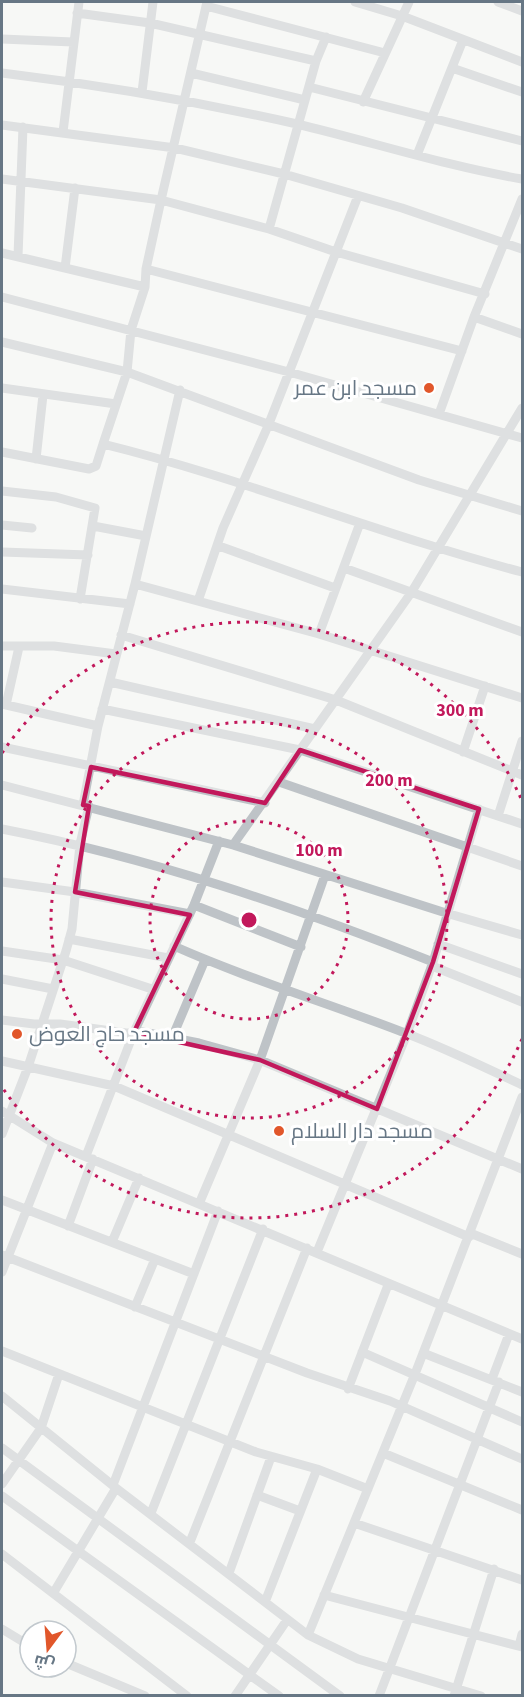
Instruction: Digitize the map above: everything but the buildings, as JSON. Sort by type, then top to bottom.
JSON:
[{"type":"street","points":[[63,132],[79,2]]},
{"type":"street","points":[[142,92],[153,2]]},
{"type":"street","points":[[355,2],[402,16],[522,62]]},
{"type":"street","points":[[363,102],[409,2]]},
{"type":"street","points":[[498,2],[522,11]]},
{"type":"street","points":[[2,452],[89,469],[96,466],[127,372],[131,330],[146,287],[146,269],[206,4],[385,53]]},
{"type":"street","points":[[77,12],[150,23],[316,60]]},
{"type":"street","points":[[269,229],[316,60],[326,37]]},
{"type":"street","points":[[2,39],[73,42]]},
{"type":"street","points":[[417,155],[429,119],[464,40]]},
{"type":"street","points":[[452,68],[522,92]]},
{"type":"street","points":[[191,73],[305,100]]},
{"type":"street","points":[[2,74],[68,81],[186,100],[298,125],[482,172],[522,179]]},
{"type":"street","points":[[309,87],[522,141]]},
{"type":"street","points":[[2,125],[175,148],[284,174],[522,249]]},
{"type":"street","points":[[18,256],[23,127]]},
{"type":"street","points":[[2,179],[161,200],[269,229],[336,252],[484,294]]},
{"type":"street","points":[[65,268],[75,188]]},
{"type":"street","points":[[198,601],[219,546],[223,528],[268,426],[358,196]]},
{"type":"street","points":[[439,414],[474,317],[522,199]]},
{"type":"street","points":[[2,253],[146,287]]},
{"type":"street","points":[[146,269],[462,351]]},
{"type":"street","points":[[2,297],[289,372],[522,438]]},
{"type":"street","points":[[474,317],[522,334]]},
{"type":"street","points":[[2,352],[3,342],[127,372],[180,390],[268,426],[470,497],[522,511]]},
{"type":"street","points":[[2,388],[116,404]]},
{"type":"street","points":[[2,1134],[4,1113],[28,1067],[69,939],[90,767],[98,726],[135,584],[180,390]]},
{"type":"street","points":[[36,459],[43,395]]},
{"type":"street","points":[[233,845],[265,803],[411,593],[522,408]]},
{"type":"street","points":[[103,444],[164,459],[244,483],[437,550],[522,572]]},
{"type":"street","points":[[2,491],[56,497],[91,506],[96,513],[80,599]]},
{"type":"street","points":[[319,634],[360,524]]},
{"type":"street","points":[[2,525],[32,528]]},
{"type":"street","points":[[93,526],[146,536]]},
{"type":"street","points":[[219,546],[336,588]]},
{"type":"street","points":[[2,552],[88,555]]},
{"type":"street","points":[[344,568],[522,632]]},
{"type":"street","points":[[135,584],[319,634],[522,698]]},
{"type":"street","points":[[2,589],[130,604]]},
{"type":"street","points":[[121,635],[336,700],[518,774]]},
{"type":"street","points":[[2,646],[54,646],[116,654]]},
{"type":"street","points":[[19,647],[4,704],[98,726]]},
{"type":"street","points":[[110,682],[315,729]]},
{"type":"street","points":[[464,752],[485,686]]},
{"type":"street","points":[[102,710],[300,750],[522,824]]},
{"type":"street","points":[[498,816],[518,774],[522,741]]},
{"type":"street","points":[[2,747],[265,803]]},
{"type":"street","points":[[279,782],[522,866]]},
{"type":"street","points":[[2,785],[233,845],[522,935]]},
{"type":"street","points":[[317,1252],[377,1109],[433,964],[446,913],[479,809]]},
{"type":"street","points":[[2,829],[80,844],[204,878],[312,915],[522,1002]]},
{"type":"street","points":[[68,1226],[89,1158],[134,1032],[152,989],[192,910],[219,841]]},
{"type":"street","points":[[199,1204],[228,1132],[261,1060],[326,875]]},
{"type":"street","points":[[2,882],[192,910],[302,946]]},
{"type":"street","points":[[69,939],[168,958]]},
{"type":"street","points":[[438,944],[522,974]]},
{"type":"street","points":[[174,946],[270,985],[286,988],[407,1034],[522,1085]]},
{"type":"street","points":[[2,951],[63,960],[152,989]]},
{"type":"street","points":[[172,1038],[205,960]]},
{"type":"street","points":[[2,979],[53,989]]},
{"type":"street","points":[[2,1020],[34,1024],[41,1022],[121,1033],[134,1032],[172,1038],[261,1060],[522,1169]]},
{"type":"street","points":[[2,1061],[114,1086],[469,1235],[522,1254]]},
{"type":"street","points":[[308,1635],[415,1374],[522,1097]]},
{"type":"street","points":[[4,1113],[53,1143],[522,1339]]},
{"type":"street","points":[[2,1272],[4,1256],[27,1210],[53,1143]]},
{"type":"street","points":[[112,1242],[139,1178]]},
{"type":"street","points":[[2,1200],[194,1274]]},
{"type":"street","points":[[54,1592],[99,1521],[114,1487],[218,1211]]},
{"type":"street","points":[[151,1513],[263,1229]]},
{"type":"street","points":[[190,1542],[262,1356],[307,1248]]},
{"type":"street","points":[[4,1256],[348,1389],[402,1406],[522,1459]]},
{"type":"street","points":[[135,1307],[154,1259]]},
{"type":"street","points":[[348,1389],[388,1284]]},
{"type":"street","points":[[379,1695],[490,1407],[509,1334]]},
{"type":"street","points":[[2,1351],[229,1442],[271,1457],[317,1469],[368,1489]]},
{"type":"street","points":[[363,1352],[522,1422]]},
{"type":"street","points":[[423,1353],[522,1392]]},
{"type":"street","points":[[2,1484],[41,1428],[59,1374]]},
{"type":"street","points":[[2,1396],[114,1487],[190,1542],[308,1635],[332,1648],[455,1692],[481,1695]]},
{"type":"street","points":[[2,1448],[340,1695]]},
{"type":"street","points":[[383,1453],[522,1510]]},
{"type":"street","points":[[229,1573],[271,1457]]},
{"type":"street","points":[[265,1602],[317,1469]]},
{"type":"street","points":[[257,1495],[300,1511]]},
{"type":"street","points":[[2,1496],[279,1695]]},
{"type":"street","points":[[354,1523],[522,1580]]},
{"type":"street","points":[[2,1554],[187,1695]]},
{"type":"street","points":[[455,1692],[494,1569]]},
{"type":"street","points":[[324,1595],[521,1647],[522,1634]]},
{"type":"street","points":[[235,1695],[287,1620]]},
{"type":"street","points":[[2,1629],[18,1639]]},
{"type":"street","points":[[78,1668],[145,1695]]},
{"type":"highlighted area","points":[[300,750],[479,809],[433,962],[377,1109],[260,1060],[134,1032],[190,915],[75,892],[89,806],[83,805],[91,767],[265,803]]},
{"type":"place","name":"مسجد ابن عمر","points":[[429,388]]},
{"type":"place","name":"مسجد حاج العوض","points":[[17,1034]]},
{"type":"place","name":"مسجد دار السلام","points":[[279,1131]]}]
